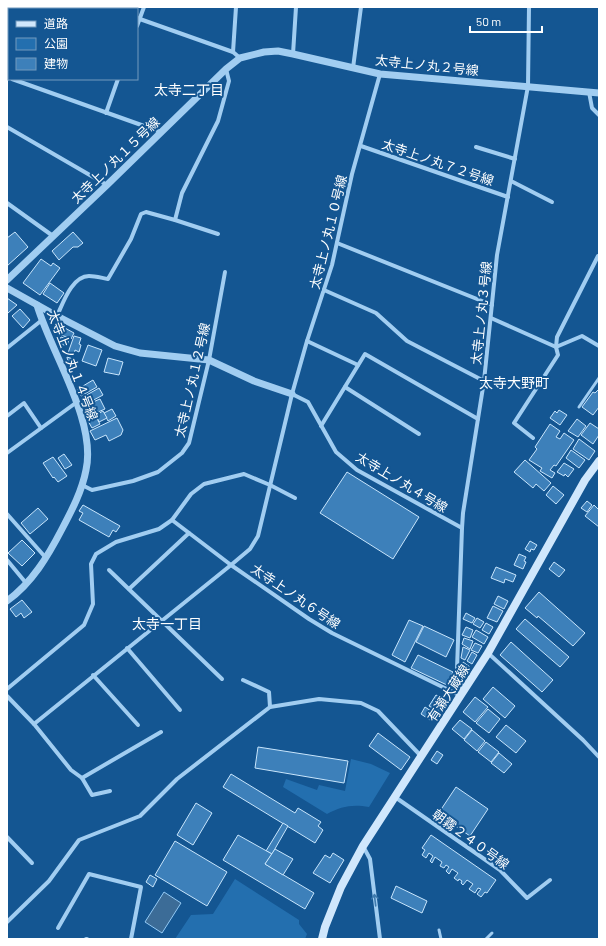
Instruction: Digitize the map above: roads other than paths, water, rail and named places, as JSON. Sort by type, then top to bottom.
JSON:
[{"type":"main road","name":"有瀬大蔵線","points":[[322,939],[342,887],[363,846],[488,653],[585,480],[599,461]]},
{"type":"street","points":[[144,7],[138,19],[233,52],[240,58]]},
{"type":"street","points":[[233,52],[236,7]]},
{"type":"street","points":[[293,54],[296,7]]},
{"type":"street","points":[[353,68],[361,7]]},
{"type":"street","name":"太寺上ノ丸３号線","points":[[462,694],[457,669],[462,528],[468,477],[484,381],[497,255],[528,86],[529,7]]},
{"type":"street","name":"太寺上ノ丸２号線","points":[[240,58],[264,52],[278,51],[380,74],[599,93]]},
{"type":"street","name":"太寺上ノ丸１５号線","points":[[7,280],[240,58]]},
{"type":"street","points":[[174,220],[182,193],[218,121],[229,81],[226,70]]},
{"type":"street","name":"太寺上ノ丸１０号線","points":[[34,724],[231,565],[250,549],[258,536],[292,394],[307,341],[332,265],[352,174],[380,74]]},
{"type":"street","points":[[17,80],[161,132]]},
{"type":"street","points":[[106,113],[118,80]]},
{"type":"street","points":[[589,92],[592,108],[599,115]]},
{"type":"street","points":[[7,128],[107,185]]},
{"type":"street","name":"太寺上ノ丸７２号線","points":[[361,146],[508,197]]},
{"type":"street","points":[[476,147],[515,159]]},
{"type":"street","points":[[511,181],[552,202]]},
{"type":"street","points":[[7,203],[53,236]]},
{"type":"street","points":[[57,316],[70,288],[76,282],[88,276],[108,279],[131,239],[141,214],[146,212],[218,234]]},
{"type":"street","points":[[337,242],[492,305]]},
{"type":"street","points":[[533,438],[514,423],[558,355],[556,347],[557,338],[598,256]]},
{"type":"street","name":"太寺上ノ丸１２号線","points":[[82,485],[92,490],[133,481],[158,472],[182,453],[189,444],[209,360],[225,272]]},
{"type":"street","points":[[7,288],[115,346],[140,353],[209,360],[254,381],[292,394]]},
{"type":"street","points":[[324,290],[376,313],[407,341],[484,381]]},
{"type":"street","name":"太寺上ノ丸１４号線","points":[[7,601],[26,583],[49,554],[76,501],[86,469],[87,442],[77,402],[37,305]]},
{"type":"street","points":[[491,318],[556,347],[582,336],[599,346]]},
{"type":"street","points":[[7,348],[42,320]]},
{"type":"street","points":[[307,341],[358,365]]},
{"type":"street","points":[[321,426],[365,354],[478,419]]},
{"type":"street","points":[[345,387],[419,434]]},
{"type":"street","name":"太寺上ノ丸４号線","points":[[292,394],[308,402],[336,452],[357,470],[462,528]]},
{"type":"street","points":[[7,453],[77,402]]},
{"type":"street","points":[[7,416],[24,403],[40,428]]},
{"type":"street","points":[[7,689],[84,625],[93,604],[91,564],[96,554],[116,542],[159,529],[172,520],[191,494],[204,484],[244,474],[295,498]]},
{"type":"street","points":[[7,514],[46,558]]},
{"type":"street","name":"太寺上ノ丸６号線","points":[[172,520],[231,565],[309,619],[332,633],[462,694]]},
{"type":"street","points":[[129,589],[189,533]]},
{"type":"street","points":[[7,560],[26,583]]},
{"type":"street","points":[[109,570],[222,680]]},
{"type":"street","points":[[127,648],[180,710]]},
{"type":"street","points":[[488,653],[583,740],[599,757]]},
{"type":"street","points":[[93,675],[138,725]]},
{"type":"street","points":[[243,680],[269,692],[270,707]]},
{"type":"street","points":[[7,696],[34,724],[71,770],[82,778],[92,795],[110,791]]},
{"type":"street","points":[[7,922],[49,881],[79,840],[140,816],[176,778],[270,707],[319,699],[361,703],[378,711],[421,757]]},
{"type":"street","points":[[82,778],[161,732]]},
{"type":"street","name":"朝霧２４０号線","points":[[395,796],[500,870],[527,898],[550,880]]},
{"type":"street","points":[[7,837],[32,863]]},
{"type":"street","points":[[363,846],[370,859],[380,939]]},
{"type":"street","points":[[58,928],[89,874],[141,886],[131,939]]},
{"type":"lane","points":[[579,407],[599,378]]},
{"type":"lane","points":[[439,930],[441,939]]},
{"type":"lane","points":[[486,939],[492,933]]},
{"type":"district","name":"太寺二丁目","points":[[189,90]]},
{"type":"district","name":"太寺大野町","points":[[514,383]]},
{"type":"district","name":"太寺一丁目","points":[[167,624]]}]
